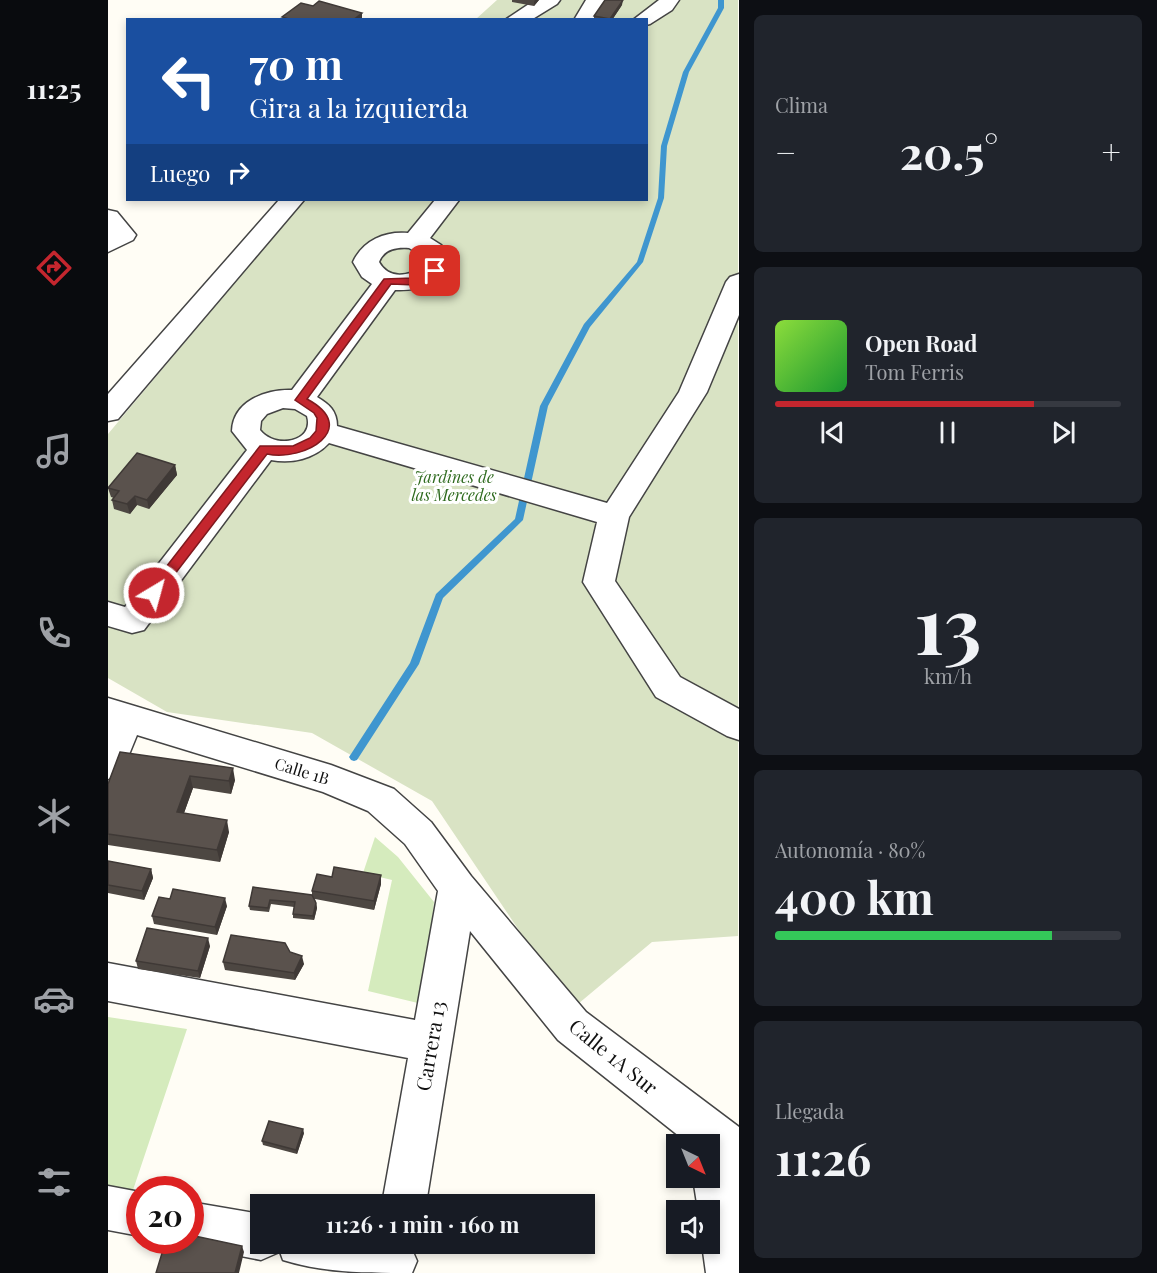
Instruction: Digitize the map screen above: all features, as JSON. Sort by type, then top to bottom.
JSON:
[{"type":"street","points":[[518,18],[550,0]]},
{"type":"street","points":[[585,18],[596,0]]},
{"type":"street","points":[[646,18],[665,6],[669,0]]},
{"type":"street","points":[[108,412],[291,201]]},
{"type":"street","points":[[415,241],[446,201]]},
{"type":"street","points":[[108,217],[123,235],[108,244]]},
{"type":"street","points":[[392,241],[415,241],[435,251],[439,258],[435,271],[415,282],[388,281],[369,270],[366,262],[374,248],[392,241]]},
{"type":"street","points":[[300,400],[388,281]]},
{"type":"street","points":[[738,282],[693,392],[614,516],[599,582],[668,687],[738,726]]},
{"type":"street","points":[[281,399],[300,400],[319,410],[323,418],[322,431],[315,441],[296,450],[277,452],[264,449],[254,443],[247,436],[246,422],[249,415],[268,402],[281,399]]},
{"type":"street","points":[[322,431],[614,516]]},
{"type":"street","points":[[108,614],[132,621],[264,449]]},
{"type":"street","points":[[108,764],[117,716]]},
{"type":"street","name":"Calle 1B","points":[[117,716],[331,780],[381,800],[418,833],[458,888]]},
{"type":"street","name":"Carrera 13","points":[[406,1194],[458,888]]},
{"type":"street","name":"Calle 1A Sur","points":[[458,888],[572,1026],[724,1144]]},
{"type":"street","points":[[108,982],[432,1043]]},
{"type":"street","points":[[724,1144],[729,1273]]},
{"type":"street","points":[[108,1209],[126,1212]]},
{"type":"street","points":[[204,1227],[250,1235]]},
{"type":"street","points":[[362,1254],[394,1259]]},
{"type":"green space","name":"Jardines de las Mercedes","points":[[497,0],[738,0],[738,936],[652,942],[572,1009],[432,801],[312,733],[167,712],[108,678],[108,434],[303,201],[648,201],[648,18],[477,18]]},
{"type":"green space","points":[[375,837],[398,857],[434,902],[422,1004],[368,991],[392,880],[363,873]]},
{"type":"green space","points":[[108,1017],[187,1029],[138,1176],[126,1176],[126,1195],[108,1192]]},
{"type":"building","points":[[605,0],[623,0],[611,18],[594,16]]},
{"type":"building","points":[[319,1],[362,13],[356,18],[282,17],[301,3],[313,6]]},
{"type":"building","points":[[137,453],[175,465],[147,500],[135,496],[127,504],[112,500],[119,491],[108,488]]},
{"type":"building","points":[[120,752],[233,768],[229,781],[190,776],[177,812],[227,820],[217,850],[108,834],[108,784]]},
{"type":"building","points":[[108,861],[151,869],[142,891],[108,885]]},
{"type":"building","points":[[334,867],[381,875],[374,901],[312,891],[317,874],[332,877]]},
{"type":"building","points":[[253,887],[312,895],[316,903],[313,916],[293,914],[295,902],[270,900],[268,908],[249,906]]},
{"type":"building","points":[[173,889],[225,898],[215,927],[152,916],[159,897],[170,899]]},
{"type":"building","points":[[147,928],[208,938],[198,971],[136,961]]},
{"type":"building","points":[[231,935],[285,943],[290,952],[302,956],[294,973],[223,962]]},
{"type":"building","points":[[269,1121],[303,1129],[296,1150],[262,1141]]},
{"type":"building","points":[[204,1238],[242,1246],[235,1273],[156,1273],[162,1254],[204,1254]]},
{"type":"waterway","points":[[354,757],[414,664],[439,596],[519,520],[544,406],[587,326],[640,262],[661,198],[664,146],[686,72],[721,8],[721,0]]},
{"type":"route","points":[[154,593],[264,449],[277,452],[296,450],[315,441],[322,431],[323,418],[319,410],[300,400],[388,281],[415,282],[435,271]]}]
